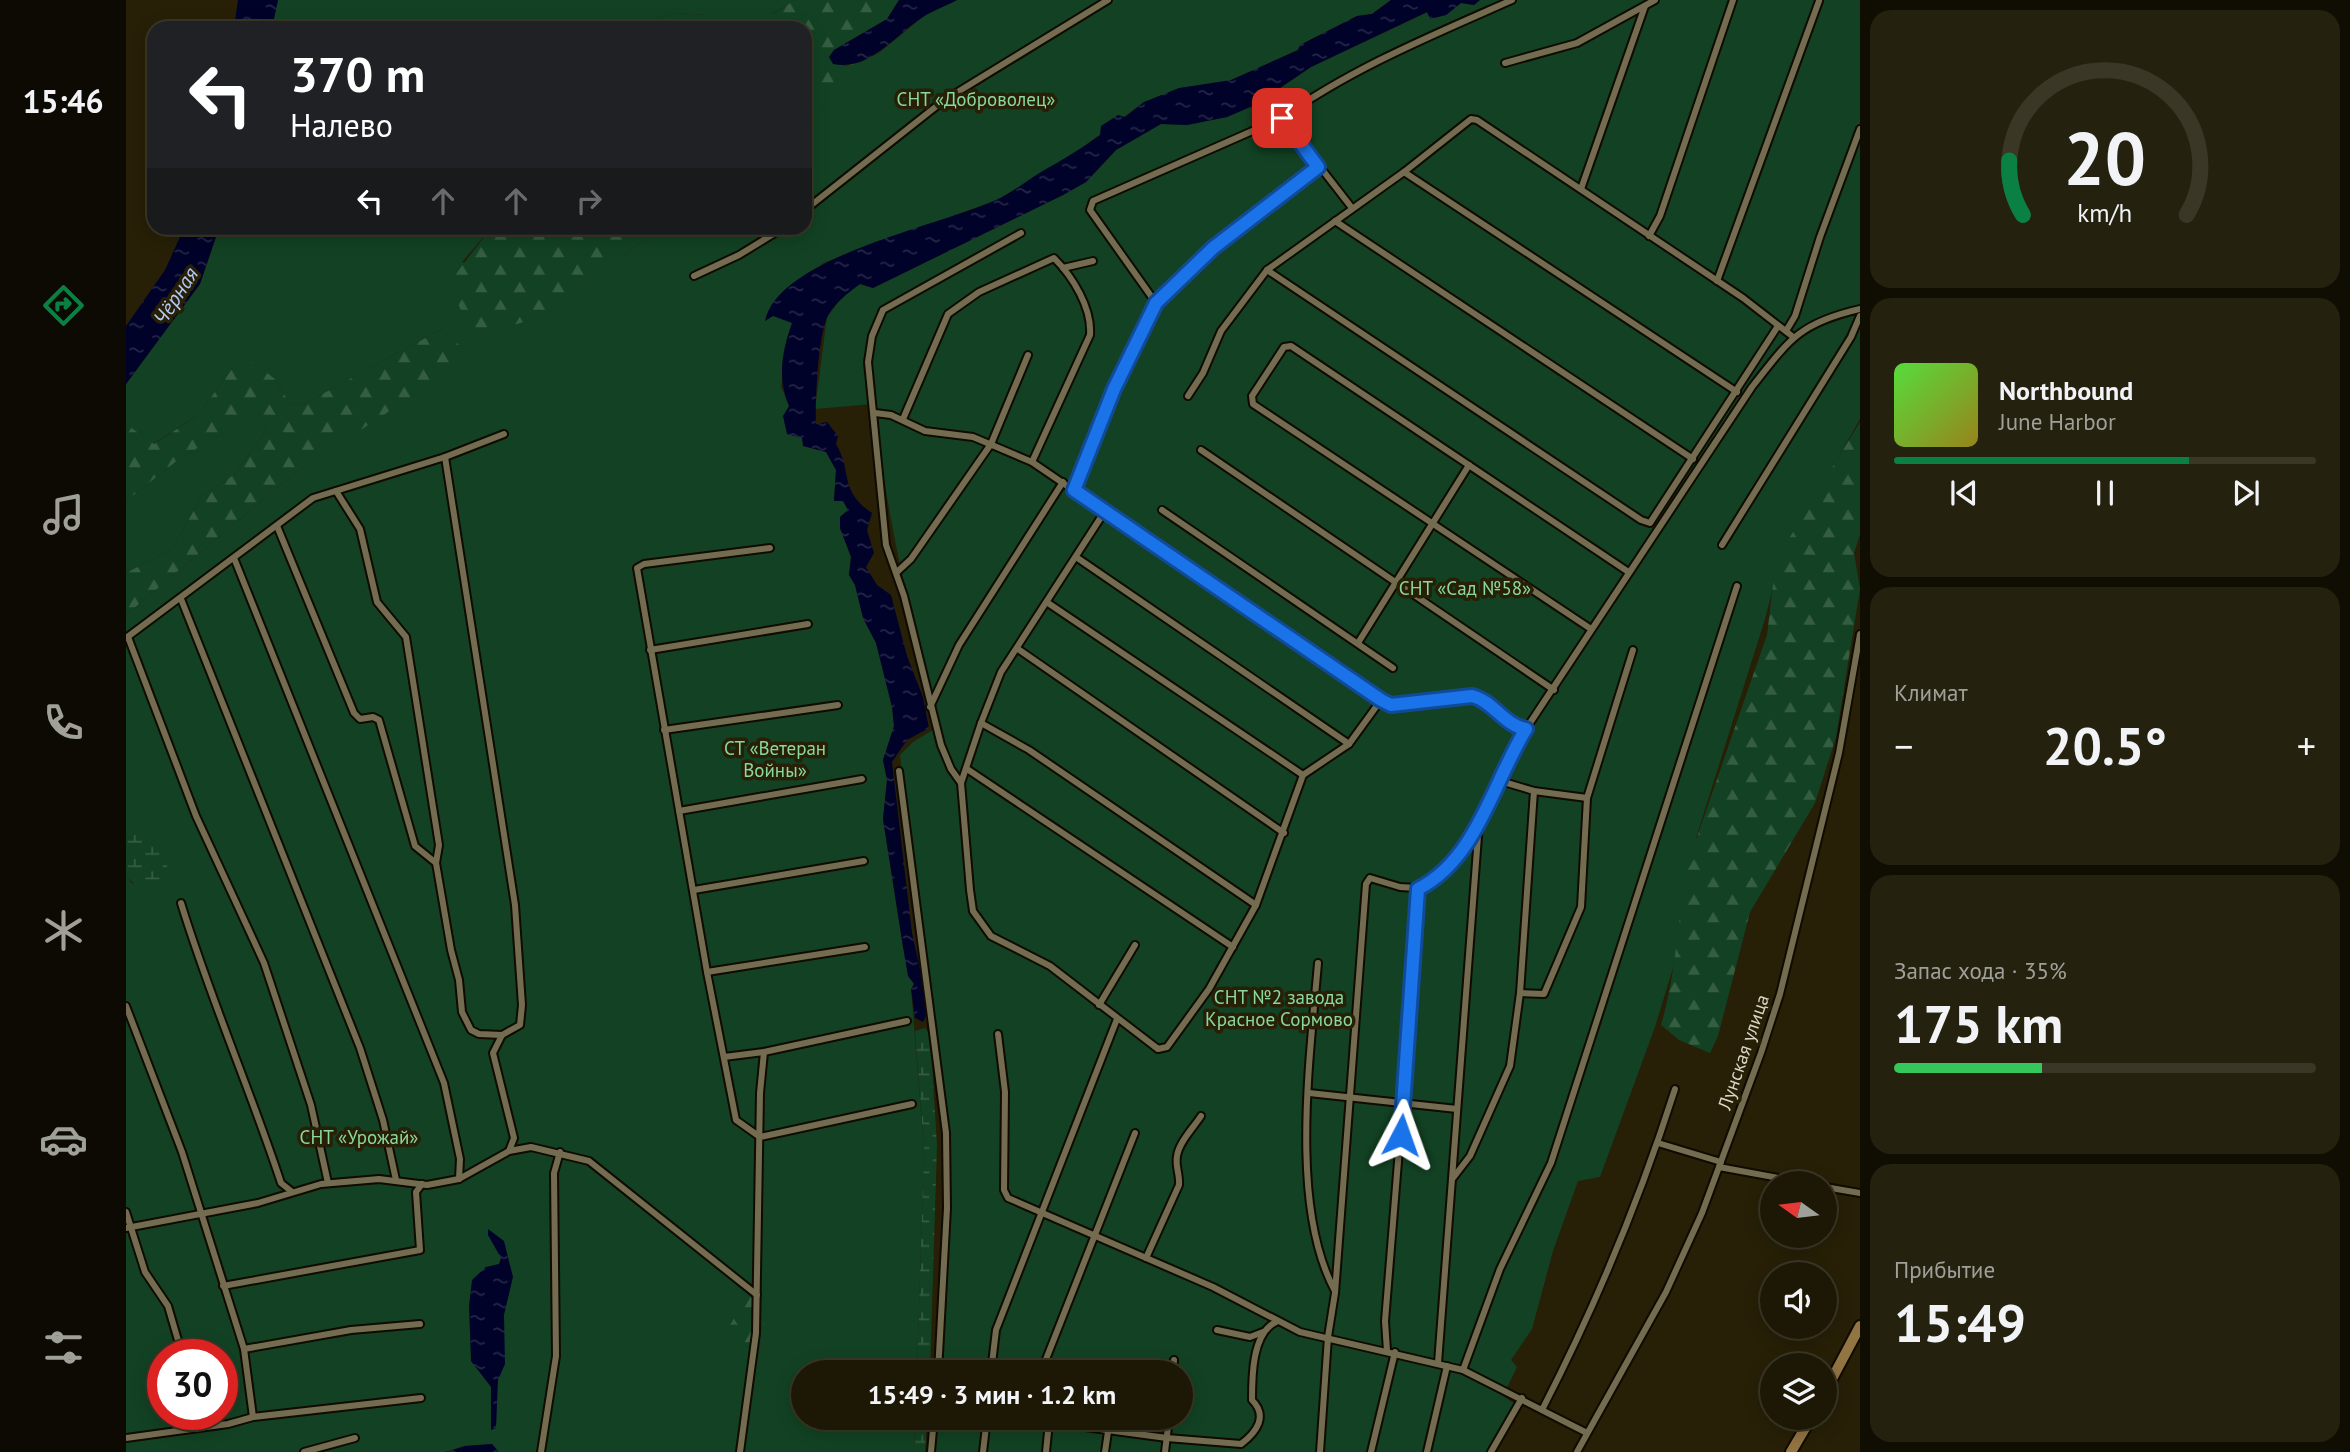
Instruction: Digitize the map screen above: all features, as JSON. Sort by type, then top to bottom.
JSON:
[{"type":"main road","points":[[1837,1369],[1860,1325]]},
{"type":"main road","points":[[1796,1450],[1805,1430]]},
{"type":"street","points":[[812,204],[943,101],[1108,0]]},
{"type":"street","points":[[1156,303],[1090,210],[1093,201],[1282,118],[1345,79],[1512,0]]},
{"type":"street","points":[[1505,63],[1577,43],[1655,0]]},
{"type":"street","points":[[1649,236],[1660,216],[1732,0]]},
{"type":"street","points":[[1717,281],[1819,1]]},
{"type":"street","points":[[1581,189],[1645,6]]},
{"type":"street","points":[[1282,118],[1352,208]]},
{"type":"street","points":[[1188,396],[1203,373],[1221,331],[1267,270],[1404,172],[1471,119],[1477,120],[1581,189],[1717,281],[1789,334]]},
{"type":"street","points":[[1320,1452],[1367,880],[1373,878],[1391,885],[1418,889],[1440,878],[1479,823],[1497,780],[1526,729],[1554,690],[1627,570],[1789,334],[1820,237],[1860,129]]},
{"type":"street","points":[[1074,490],[1114,389],[1156,303],[1213,248],[1318,167]]},
{"type":"street","points":[[1404,172],[1737,392]]},
{"type":"street","points":[[1335,221],[1693,459]]},
{"type":"street","points":[[961,783],[951,769],[930,708],[897,572],[886,545],[868,362],[872,336],[883,310],[1021,233]]},
{"type":"street","points":[[694,276],[739,255],[772,235]]},
{"type":"street","points":[[903,419],[948,314],[962,301],[1054,258],[1063,268],[1091,318],[1090,335],[1032,462]]},
{"type":"street","points":[[1063,268],[1093,261]]},
{"type":"street","points":[[1267,270],[1642,520],[1653,521],[1778,326]]},
{"type":"street","points":[[1789,334],[1838,314],[1860,309]]},
{"type":"street","points":[[1721,545],[1851,337],[1860,316]]},
{"type":"street","points":[[1591,629],[1253,404],[1252,396],[1284,347],[1291,346],[1627,570]]},
{"type":"street","points":[[897,572],[911,559],[991,444],[1028,355]]},
{"type":"street","points":[[875,413],[903,419],[925,432],[974,437],[1032,462],[1391,705],[1472,696],[1484,699],[1518,728],[1526,729]]},
{"type":"street","points":[[328,1183],[311,1105],[264,963],[196,816],[127,638],[313,498],[445,457],[504,434]]},
{"type":"street","points":[[1201,450],[1554,690]]},
{"type":"street","points":[[336,491],[359,529],[377,602],[407,637],[439,845],[436,863],[459,980],[461,1012],[471,1030],[479,1034],[502,1035],[520,1025],[523,1005],[515,905],[445,457]]},
{"type":"street","points":[[1358,643],[1469,465]]},
{"type":"street","points":[[930,708],[959,645],[1063,482]]},
{"type":"street","points":[[1162,510],[1393,668]]},
{"type":"street","points":[[1105,511],[1001,672],[961,783],[973,911],[979,923],[991,936],[1051,966],[1158,1049],[1167,1047],[1209,989],[1256,905],[1303,775],[1349,744],[1381,700]]},
{"type":"street","points":[[277,526],[354,713],[360,719],[373,717],[379,720],[415,846],[436,863]]},
{"type":"street","points":[[770,548],[644,564],[638,568],[664,730],[736,1120],[760,1137],[912,1104]]},
{"type":"street","points":[[1076,557],[1349,744]]},
{"type":"street","points":[[234,558],[444,1083],[460,1160],[459,1179]]},
{"type":"street","points":[[1463,1370],[1500,1269],[1551,1163],[1737,586]]},
{"type":"street","points":[[181,599],[360,1048],[383,1120],[396,1180]]},
{"type":"street","points":[[1048,603],[1303,775]]},
{"type":"street","points":[[650,650],[808,624]]},
{"type":"street","name":"Лунская улица","points":[[1577,1452],[1631,1359],[1666,1292],[1702,1213],[1780,994],[1839,753],[1860,634]]},
{"type":"street","points":[[1018,649],[1284,833]]},
{"type":"street","points":[[1520,993],[1544,994],[1581,907],[1587,798],[1633,650]]},
{"type":"street","points":[[664,730],[838,705]]},
{"type":"street","points":[[981,723],[1029,750],[1256,905]]},
{"type":"street","points":[[967,768],[1233,947]]},
{"type":"street","points":[[899,771],[946,1133],[947,1208],[939,1360]]},
{"type":"street","points":[[680,811],[862,779]]},
{"type":"street","points":[[1497,780],[1534,791],[1587,798]]},
{"type":"street","points":[[1452,1180],[1470,1156],[1510,1066],[1520,993],[1534,791]]},
{"type":"street","points":[[1438,1363],[1479,823]]},
{"type":"street","points":[[694,890],[864,861]]},
{"type":"street","points":[[1371,1452],[1391,1351],[1385,1321],[1404,1105],[1418,889]]},
{"type":"street","points":[[181,903],[201,969],[254,1102],[281,1183],[292,1191]]},
{"type":"street","points":[[1099,1005],[1135,946]]},
{"type":"street","points":[[707,972],[865,947]]},
{"type":"street","points":[[1318,963],[1309,1093],[1307,1201],[1321,1267],[1335,1293]]},
{"type":"street","points":[[126,1006],[183,1152],[244,1349],[253,1418]]},
{"type":"street","points":[[992,1360],[996,1330],[1117,1018]]},
{"type":"street","points":[[724,1057],[764,1052],[906,1021]]},
{"type":"street","points":[[998,1034],[1004,1093],[1004,1190],[1008,1198],[1213,1287],[1276,1322],[1300,1332],[1391,1351],[1463,1370],[1587,1433]]},
{"type":"street","points":[[502,1035],[493,1053],[514,1138],[509,1151]]},
{"type":"street","points":[[740,1452],[756,1334],[764,1052]]},
{"type":"street","points":[[1542,1410],[1576,1344],[1658,1143],[1675,1089]]},
{"type":"street","points":[[1309,1093],[1457,1109]]},
{"type":"street","points":[[1146,1258],[1179,1185],[1176,1158],[1179,1149],[1201,1116]]},
{"type":"street","points":[[1046,1360],[1135,1132]]},
{"type":"street","points":[[1658,1143],[1720,1164],[1760,1173]]},
{"type":"street","points":[[128,1227],[258,1203],[292,1191],[328,1183],[396,1180],[422,1184],[459,1179],[509,1151],[531,1147],[589,1161],[757,1295]]},
{"type":"street","points":[[541,1452],[556,1356],[554,1173],[560,1152]]},
{"type":"street","points":[[223,1286],[420,1250],[416,1192],[422,1184]]},
{"type":"street","points":[[1838,1189],[1860,1193]]},
{"type":"street","points":[[126,1212],[128,1227],[145,1272],[168,1306],[177,1339]]},
{"type":"street","points":[[1217,1330],[1250,1337],[1263,1332],[1276,1322]]},
{"type":"street","points":[[244,1349],[351,1330],[420,1324]]},
{"type":"street","points":[[1105,1452],[1108,1430],[1234,1446],[1247,1440],[1262,1417],[1260,1409],[1252,1400],[1252,1383],[1263,1332]]},
{"type":"street","points":[[1427,1452],[1447,1366]]},
{"type":"street","points":[[238,1420],[421,1398]]},
{"type":"street","points":[[1491,1452],[1522,1398]]},
{"type":"street","points":[[126,1438],[174,1430]]},
{"type":"street","points":[[931,1452],[933,1430]]},
{"type":"street","points":[[983,1452],[986,1430]]},
{"type":"street","points":[[1046,1452],[1048,1430]]},
{"type":"street","points":[[1165,1452],[1168,1430]]},
{"type":"street","points":[[304,1452],[355,1438]]},
{"type":"green space","points":[[278,0],[795,0],[772,14],[774,21],[710,21],[707,15],[671,13],[656,21],[274,21]]},
{"type":"green space","points":[[795,0],[899,0],[887,19],[834,50],[829,57],[845,66],[861,62],[865,73],[812,115],[812,21],[773,21],[771,15]]},
{"type":"green space","points":[[957,0],[1391,0],[1372,14],[1357,16],[1300,45],[1298,50],[1231,80],[1144,102],[1066,160],[997,200],[823,263],[773,315],[793,323],[787,339],[781,387],[790,406],[788,434],[802,438],[804,446],[826,452],[836,470],[834,501],[843,501],[848,510],[840,517],[840,528],[851,557],[849,575],[855,585],[863,618],[876,643],[892,707],[894,726],[883,760],[887,780],[883,819],[903,947],[914,984],[911,989],[924,1148],[917,1360],[791,1360],[791,1430],[915,1430],[914,1452],[499,1452],[492,1444],[465,1446],[445,1452],[126,1452],[126,877],[133,884],[134,835],[126,840],[126,615],[292,475],[471,357],[442,329],[302,405],[290,404],[275,379],[234,366],[198,415],[153,444],[126,424],[126,384],[200,284],[217,235],[485,235],[462,262],[558,303],[650,235],[812,235],[812,114],[864,73],[861,62],[880,52],[924,16]]},
{"type":"green space","name":"СНТ №2 завода Красное Сормово","points":[[1480,0],[1860,0],[1860,419],[1780,561],[1765,619],[1696,838],[1676,958],[1655,1027],[1600,1177],[1578,1181],[1553,1251],[1532,1329],[1511,1360],[1517,1367],[1503,1396],[1519,1407],[1493,1452],[934,1452],[936,1430],[1193,1430],[1193,1360],[942,1360],[946,1313],[950,1145],[900,755],[913,742],[936,728],[892,526],[873,404],[815,409],[827,317],[843,296],[860,284],[873,288],[1086,182],[1116,150],[1161,124],[1187,125],[1227,117],[1255,105],[1311,67],[1428,12],[1430,18],[1446,15],[1461,3],[1474,5]]},
{"type":"green space","points":[[671,13],[708,15],[711,21],[656,21]]},
{"type":"green space","points":[[486,235],[651,235],[538,318],[474,336],[448,284]]},
{"type":"green space","points":[[442,329],[472,357],[292,475],[126,615],[126,573],[172,549],[202,496],[235,474],[268,428],[258,411],[178,460],[126,501],[126,424],[154,444],[198,415],[234,366],[253,362],[275,379],[290,404],[302,405]]},
{"type":"green space","points":[[258,410],[268,428],[235,474],[202,496],[172,549],[126,573],[126,501],[178,460]]},
{"type":"green space","points":[[1860,422],[1860,534],[1854,553],[1860,589],[1836,737],[1815,803],[1750,912],[1718,1036],[1710,1053],[1679,1040],[1661,1025],[1671,983],[1690,857],[1767,635],[1776,560]]},
{"type":"green space","points":[[134,835],[152,835],[162,846],[167,857],[167,867],[156,883],[137,884],[126,877],[126,840]]},
{"type":"green space","points":[[925,1028],[930,1034],[937,1145],[930,1360],[917,1360],[924,1148],[915,1031]]},
{"type":"green space","points":[[742,1289],[766,1308],[762,1348],[751,1342],[736,1345],[730,1325],[740,1309],[731,1292]]},
{"type":"green space","points":[[915,1430],[926,1430],[925,1452],[914,1452]]},
{"type":"water","points":[[238,0],[278,0],[274,21],[235,21]]},
{"type":"water","points":[[899,0],[957,0],[923,17],[870,57],[846,65],[833,64],[829,57],[834,50],[887,19]]},
{"type":"water","points":[[1391,0],[1480,0],[1474,5],[1461,3],[1446,15],[1430,19],[1427,12],[1311,67],[1255,105],[1227,117],[1187,125],[1161,124],[1116,150],[1086,182],[873,288],[860,284],[839,301],[829,314],[820,350],[816,424],[827,422],[838,436],[836,444],[850,488],[861,505],[872,513],[867,530],[874,553],[866,567],[877,585],[891,595],[907,656],[923,697],[929,728],[907,740],[892,762],[912,933],[929,1010],[923,1022],[915,1018],[911,989],[914,984],[908,976],[883,819],[887,780],[883,760],[894,726],[892,707],[876,643],[863,618],[855,585],[849,575],[851,557],[840,528],[840,517],[848,510],[843,501],[834,501],[836,470],[826,452],[803,446],[802,438],[787,434],[783,416],[789,406],[783,385],[782,365],[792,323],[773,316],[765,321],[776,298],[799,279],[830,261],[996,200],[1093,140],[1100,135],[1101,126],[1118,115],[1125,117],[1144,102],[1179,88],[1231,80],[1298,50],[1300,45],[1357,16],[1372,14]]},
{"type":"water","name":"Чёрная","points":[[181,235],[217,235],[200,284],[126,384],[126,326],[165,270]]},
{"type":"water","points":[[488,1229],[504,1241],[513,1277],[504,1315],[505,1364],[498,1380],[496,1428],[491,1430],[491,1387],[471,1361],[469,1306],[472,1280],[486,1267],[499,1264],[501,1258],[488,1235]]},
{"type":"water","points":[[492,1444],[499,1452],[446,1452],[465,1446]]},
{"type":"route","points":[[1282,118],[1318,167],[1213,248],[1183,280],[1156,303],[1114,389],[1074,490],[1381,700],[1391,705],[1472,696],[1484,699],[1518,728],[1526,729],[1507,759],[1479,823],[1451,865],[1440,878],[1418,889],[1420,892],[1401,1135]]},
{"type":"park label","name":"СНТ «Доброволец»","points":[[976,99]]},
{"type":"park label","name":"СНТ «Сад №58»","points":[[1465,588]]},
{"type":"park label","name":"СТ «Ветеран Войны»","points":[[775,759]]},
{"type":"park label","name":"СНТ «Урожай»","points":[[359,1137]]}]
